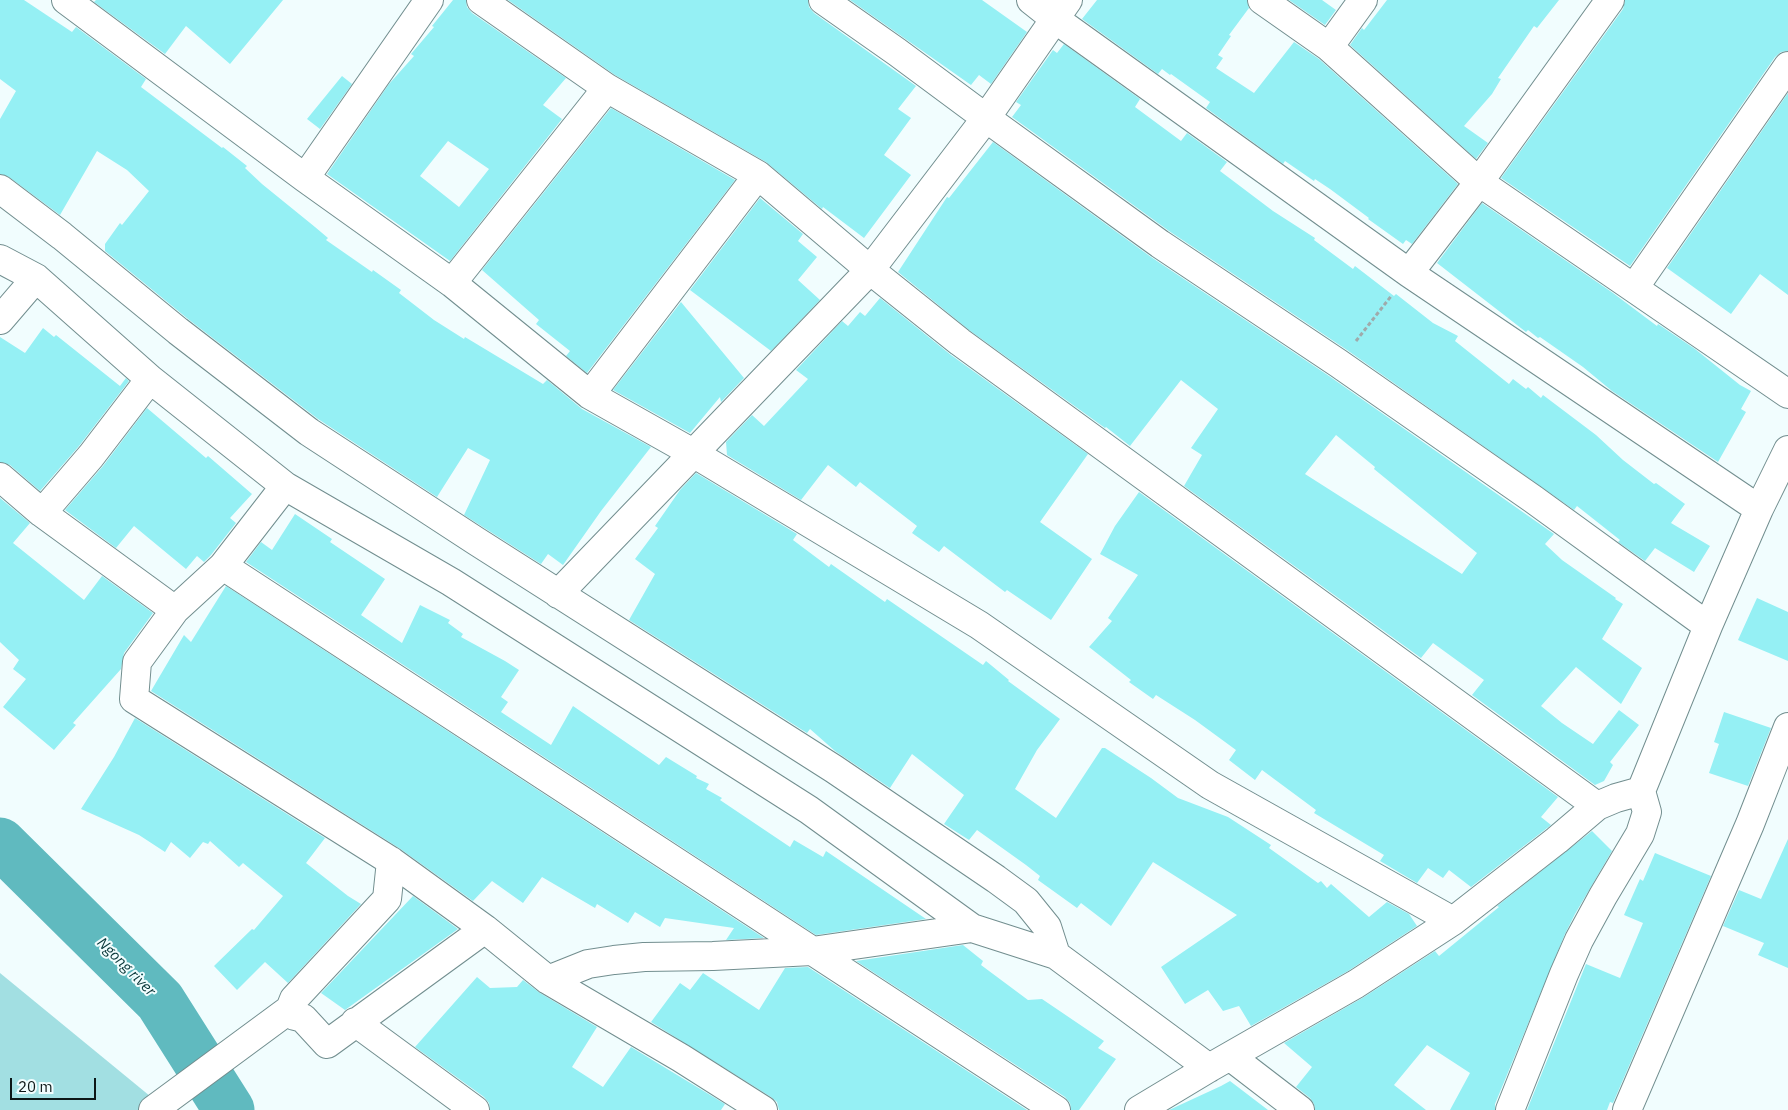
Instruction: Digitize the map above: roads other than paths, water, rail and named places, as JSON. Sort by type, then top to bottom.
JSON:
[{"type":"street","points":[[66,0],[305,178],[452,283],[590,395],[693,453],[979,625],[1210,785],[1453,921]]},
{"type":"street","points":[[305,178],[429,0]]},
{"type":"street","points":[[481,0],[607,88],[758,175],[870,270],[960,342],[1597,806]]},
{"type":"street","points":[[823,0],[898,52],[1160,244],[1338,363],[1533,499],[1708,626]]},
{"type":"street","points":[[1031,0],[1062,9],[1409,272],[1759,509]]},
{"type":"street","points":[[1262,0],[1329,47],[1479,182],[1788,394]]},
{"type":"street","points":[[1329,47],[1362,0]]},
{"type":"street","points":[[1409,272],[1479,182],[1610,0]]},
{"type":"street","points":[[558,594],[870,270],[986,118],[1062,9]]},
{"type":"street","points":[[1634,288],[1788,66]]},
{"type":"street","points":[[452,283],[607,88]]},
{"type":"street","points":[[590,395],[758,175]]},
{"type":"street","points":[[0,189],[62,236],[178,331],[309,432],[558,594],[834,769],[996,879],[1026,901],[1047,927],[1056,955]]},
{"type":"street","points":[[0,259],[36,278],[150,379],[285,486],[451,582],[809,810],[972,928],[1056,955],[1220,1062],[1300,1110]]},
{"type":"street","points":[[0,320],[36,278]]},
{"type":"street","points":[[42,513],[91,456],[150,379]]},
{"type":"street","points":[[1510,1110],[1579,940],[1640,834],[1647,812],[1641,791],[1708,626],[1759,509],[1788,450]]},
{"type":"street","points":[[0,477],[42,513],[175,610]]},
{"type":"street","points":[[285,486],[223,566],[175,610],[137,662],[134,699],[391,861],[485,929],[548,980],[681,1058],[763,1110]]},
{"type":"street","points":[[223,566],[1056,1110]]},
{"type":"street","points":[[1627,1110],[1750,824],[1788,727]]},
{"type":"street","points":[[1139,1110],[1356,984],[1453,921],[1557,840],[1597,806],[1641,791]]},
{"type":"street","points":[[153,1110],[289,1010],[294,999],[387,899],[391,861]]},
{"type":"street","points":[[548,980],[588,964],[614,960],[644,957],[812,951],[972,928]]},
{"type":"street","points":[[289,1010],[295,1016],[303,1018],[327,1044],[354,1022],[485,929]]},
{"type":"street","points":[[354,1022],[458,1106]]},
{"type":"waterway","name":"Ngong river","points":[[0,843],[160,1001],[229,1110]]}]
